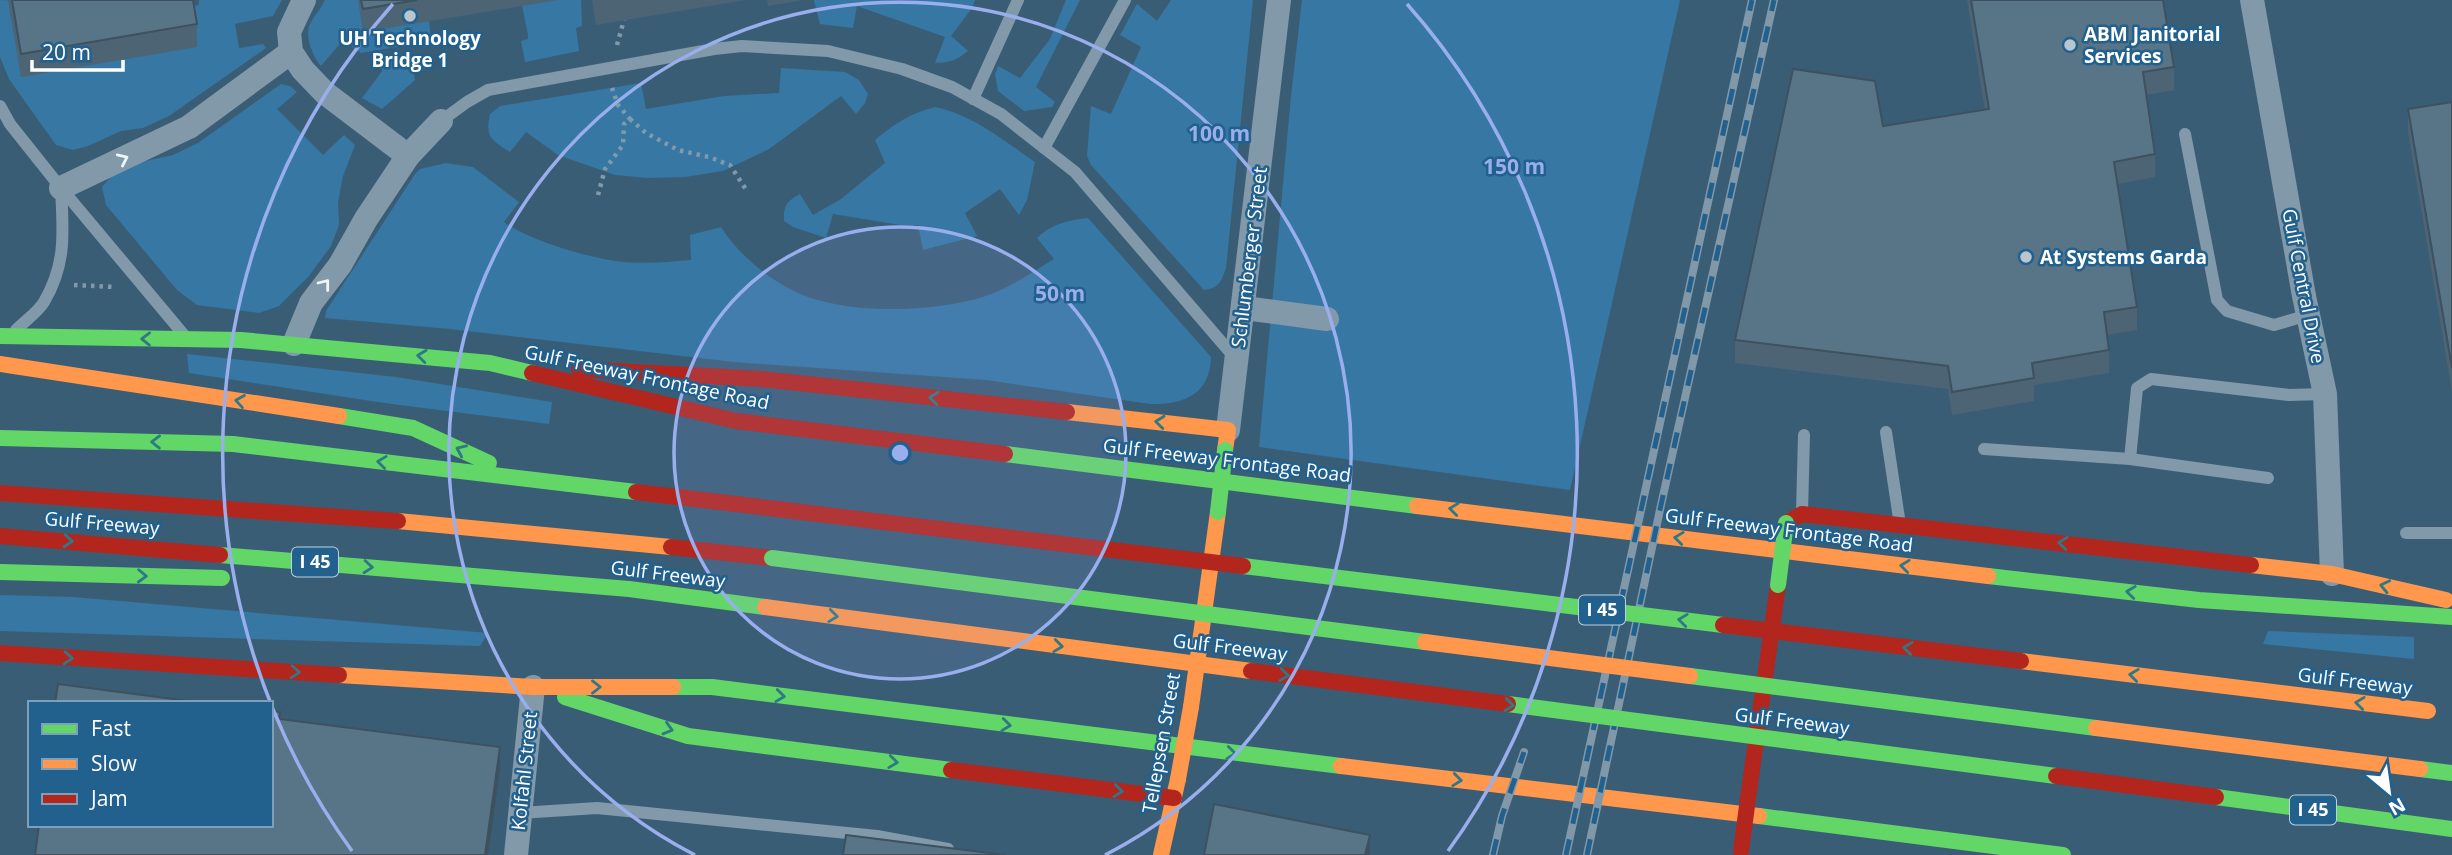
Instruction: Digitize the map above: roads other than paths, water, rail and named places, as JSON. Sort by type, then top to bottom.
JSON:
[{"type":"main road","name":"Gulf Freeway Frontage Road","points":[[5,336],[294,344],[489,363],[736,421],[1846,559],[2199,600],[2452,617]]},
{"type":"main road","points":[[489,363],[761,379],[1227,440]]},
{"type":"main road","points":[[0,364],[413,428],[523,478]]},
{"type":"main road","name":"Gulf Freeway","points":[[0,438],[233,444],[2434,712]]},
{"type":"main road","name":"Tellepsen Street","points":[[1161,855],[1191,707],[1227,440]]},
{"type":"main road","name":"Gulf Freeway","points":[[0,493],[455,525],[772,558],[2452,773]]},
{"type":"main road","points":[[1742,853],[1786,523],[1802,514],[2332,574],[2452,602]]},
{"type":"main road","name":"Gulf Freeway","points":[[0,536],[629,589],[2452,829]]},
{"type":"main road","points":[[0,572],[238,579]]},
{"type":"main road","points":[[335,581],[629,589]]},
{"type":"main road","points":[[0,653],[533,687],[712,687],[1152,744],[1811,822],[2063,855]]},
{"type":"main road","points":[[533,687],[688,736],[1174,797]]},
{"type":"street","points":[[304,0],[289,32],[290,52],[325,93],[408,156]]},
{"type":"street","name":"Schlumberger Street","points":[[1227,440],[1279,0]]},
{"type":"street","name":"Gulf Central Drive","points":[[2252,0],[2308,315],[2325,394],[2332,574]]},
{"type":"street","points":[[61,188],[189,127],[290,52]]},
{"type":"street","points":[[294,344],[311,303],[340,265],[366,219],[408,156],[441,121]]},
{"type":"street","points":[[1244,308],[1327,319]]},
{"type":"street","name":"Kolfahl Street","points":[[516,855],[533,687]]},
{"type":"lane","points":[[973,99],[1018,0]]},
{"type":"lane","points":[[1044,148],[1125,0]]},
{"type":"lane","points":[[441,121],[488,90],[714,49],[743,46],[828,51],[902,69],[952,87],[1001,114],[1075,172],[1236,359]]},
{"type":"lane","points":[[0,106],[10,124],[61,188],[188,339]]},
{"type":"lane","points":[[2185,134],[2217,300],[2227,312],[2274,324],[2308,315]]},
{"type":"lane","points":[[5,336],[43,304],[58,268],[64,242],[61,188]]},
{"type":"lane","points":[[2130,459],[2137,388],[2151,379],[2289,395],[2325,394]]},
{"type":"lane","points":[[1885,432],[1900,525]]},
{"type":"lane","points":[[1802,514],[1804,435]]},
{"type":"lane","points":[[1984,449],[2130,459],[2268,478]]},
{"type":"lane","points":[[2406,533],[2452,533]]},
{"type":"lane","points":[[520,813],[597,808],[877,836],[956,850]]},
{"type":"railway","points":[[1566,855],[1752,0]]},
{"type":"railway","points":[[1587,855],[1661,505],[1774,0]]},
{"type":"railway","points":[[1493,855],[1502,816],[1524,752]]},
{"type":"place","name":"UH Technology Bridge 1","points":[[410,16]]},
{"type":"place","name":"ABM Janitorial Services","points":[[2070,45]]},
{"type":"place","name":"At Systems Garda","points":[[2026,257]]}]
